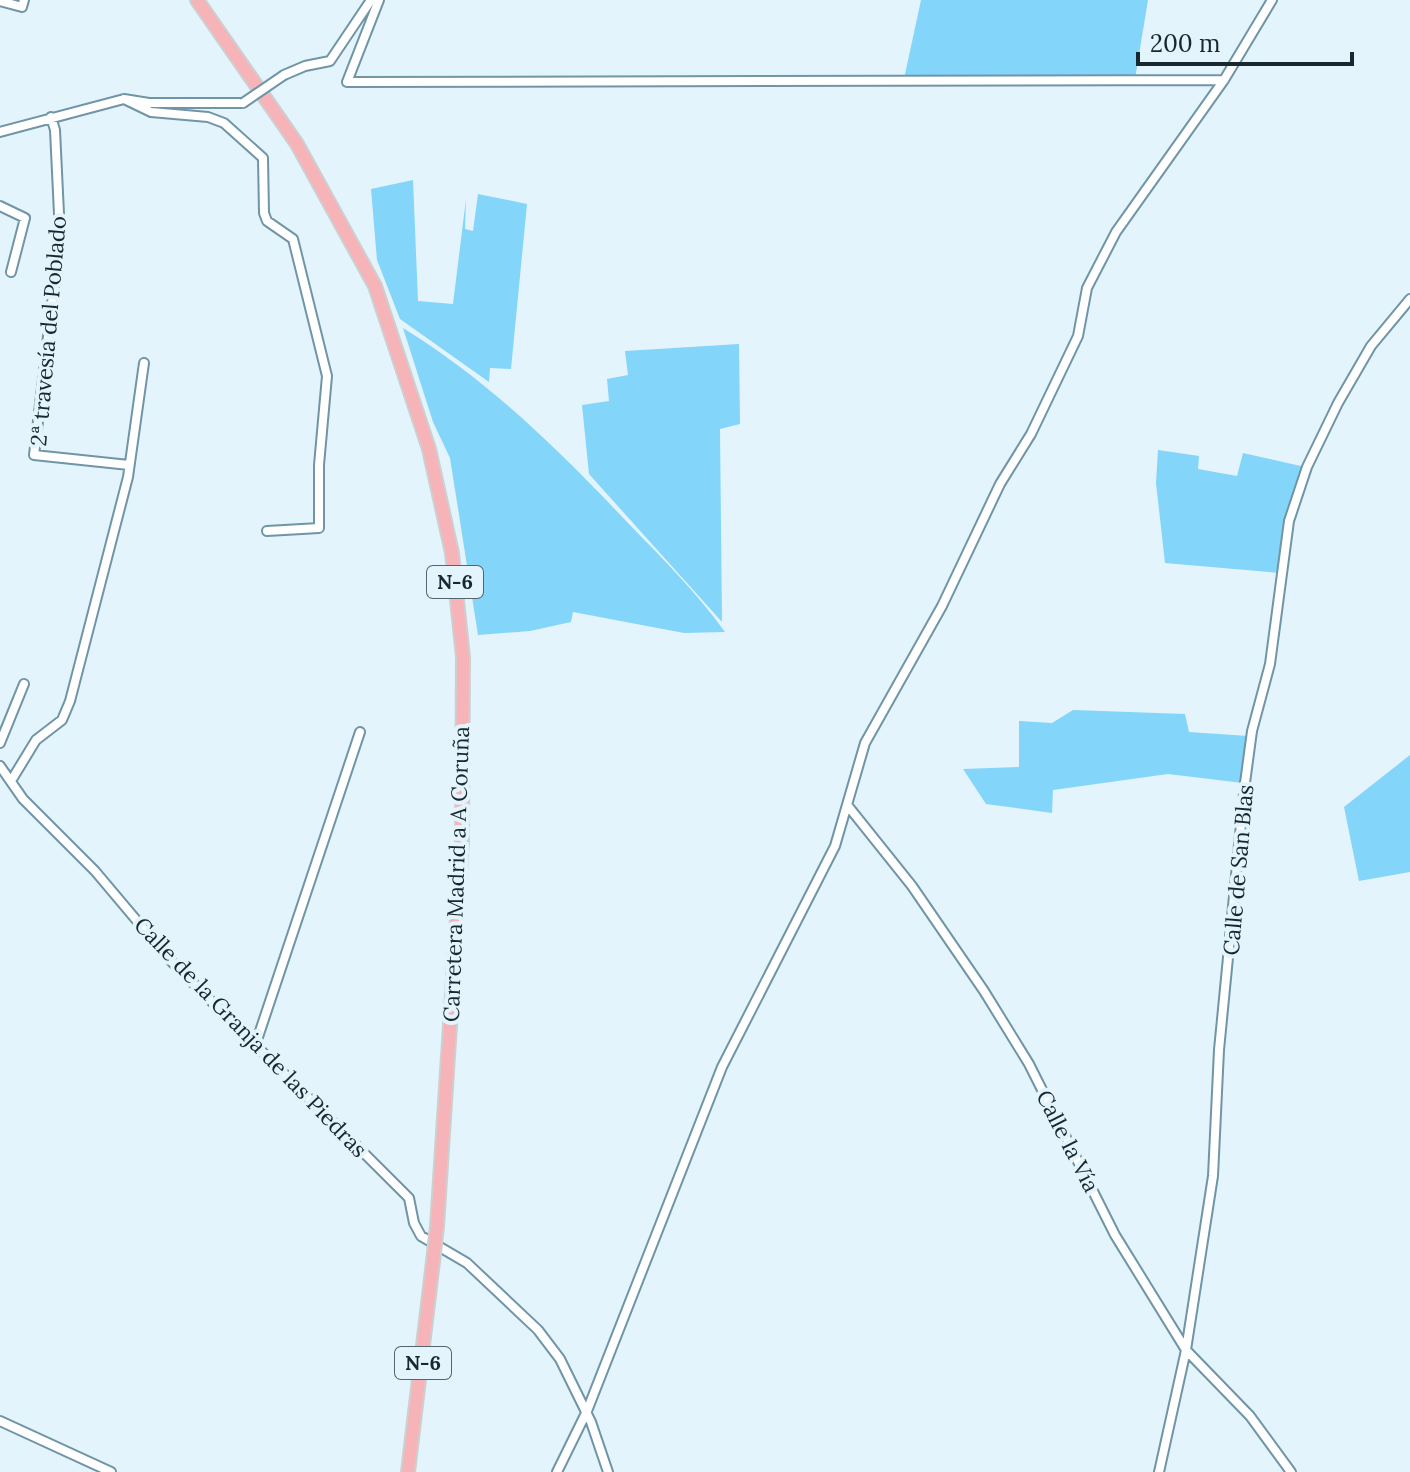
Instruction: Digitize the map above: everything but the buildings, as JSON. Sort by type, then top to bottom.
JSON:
[{"type":"highway","name":"Carretera Madrid a A Coruña","points":[[197,0],[297,144],[375,286],[429,449],[452,553],[463,657],[462,840],[437,1226],[408,1472]]},
{"type":"street","points":[[0,1],[22,7],[24,0]]},
{"type":"street","points":[[0,132],[124,99],[149,103],[243,103],[284,75],[305,66],[330,61],[371,0]]},
{"type":"street","points":[[379,0],[347,82],[1224,80]]},
{"type":"street","points":[[557,1472],[587,1411],[722,1067],[835,846],[865,743],[942,606],[1000,484],[1031,434],[1078,336],[1087,288],[1116,232],[1224,80],[1272,0]]},
{"type":"street","points":[[124,99],[151,112],[208,117],[224,123],[263,158],[264,213],[267,221],[293,239],[327,376],[319,465],[319,528],[267,531]]},
{"type":"street","name":"2ª travesía del Poblado","points":[[51,117],[55,130],[60,235],[34,455],[129,465]]},
{"type":"street","points":[[0,206],[25,218],[11,272]]},
{"type":"street","name":"Calle de San Blas","points":[[1159,1472],[1186,1350],[1213,1176],[1219,1050],[1248,759],[1270,664],[1289,521],[1307,467],[1338,403],[1371,346],[1410,299]]},
{"type":"street","points":[[11,781],[36,740],[53,731],[65,716],[99,598],[129,465],[144,363]]},
{"type":"street","points":[[0,743],[24,684]]},
{"type":"street","points":[[255,1046],[360,732]]},
{"type":"street","name":"Calle de la Granja de las Piedras","points":[[0,766],[23,799],[95,871],[170,960],[409,1198],[417,1232],[461,1258],[538,1330],[562,1362],[587,1411]]},
{"type":"street","name":"Calle la Vía","points":[[848,806],[912,886],[992,1003],[1036,1077],[1115,1235],[1186,1350],[1250,1416],[1291,1472]]},
{"type":"street","points":[[587,1411],[608,1472]]},
{"type":"street","points":[[0,1421],[111,1472]]},
{"type":"shaded area","points":[[921,0],[1148,0],[1135,79],[904,79]]},
{"type":"shaded area","points":[[413,180],[418,301],[453,304],[466,199],[465,229],[473,231],[478,194],[527,204],[511,369],[490,368],[489,382],[400,319],[377,260],[371,189]]},
{"type":"shaded area","points":[[403,328],[465,371],[549,443],[679,576],[725,632],[684,633],[573,612],[571,622],[530,631],[478,635],[450,458],[433,422]]},
{"type":"shaded area","points":[[739,344],[740,424],[720,429],[722,622],[589,474],[582,405],[609,401],[607,379],[628,375],[625,351]]},
{"type":"shaded area","points":[[1158,450],[1199,456],[1198,469],[1237,476],[1243,453],[1305,467],[1280,573],[1165,563],[1156,483]]},
{"type":"shaded area","points":[[1073,710],[1185,714],[1189,732],[1248,736],[1243,783],[1168,774],[1053,790],[1052,813],[986,804],[963,769],[1019,767],[1019,721],[1052,723]]},
{"type":"shaded area","points":[[1410,755],[1410,872],[1359,881],[1344,807]]}]
